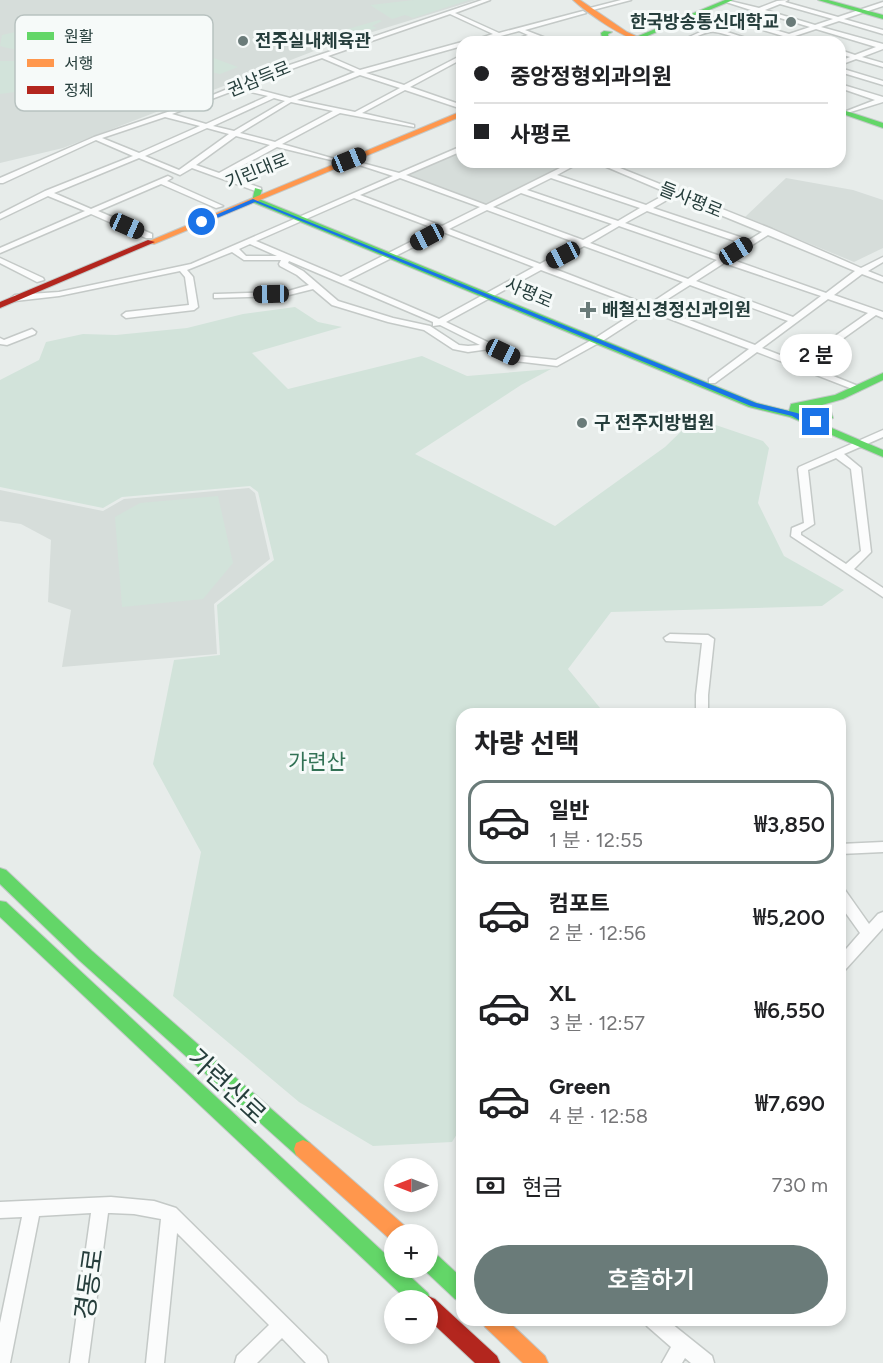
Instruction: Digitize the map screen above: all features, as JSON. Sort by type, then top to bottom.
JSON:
[{"type":"street","name":"권삼득로","points":[[213,97],[321,55],[487,0]]},
{"type":"street","points":[[564,0],[630,36]]},
{"type":"street","points":[[576,0],[586,11]]},
{"type":"street","points":[[495,36],[628,0]]},
{"type":"street","points":[[635,36],[682,20],[725,0]]},
{"type":"street","points":[[635,36],[725,0],[844,36]]},
{"type":"street","points":[[821,0],[862,10]]},
{"type":"street","points":[[830,0],[883,16]]},
{"type":"street","points":[[696,36],[782,1],[883,32]]},
{"type":"street","points":[[736,20],[789,36],[882,2]]},
{"type":"street","points":[[449,12],[499,35]]},
{"type":"street","points":[[682,20],[736,36]]},
{"type":"street","points":[[520,30],[534,35]]},
{"type":"street","points":[[846,37],[882,47]]},
{"type":"street","points":[[0,251],[180,173],[234,134],[303,94],[362,73],[456,46]]},
{"type":"street","points":[[846,61],[882,47]]},
{"type":"street","points":[[443,49],[456,54]]},
{"type":"street","points":[[846,53],[883,65]]},
{"type":"street","points":[[321,55],[362,73],[456,105]]},
{"type":"street","points":[[356,114],[456,59]]},
{"type":"street","points":[[846,72],[883,83]]},
{"type":"street","points":[[240,87],[412,126]]},
{"type":"street","points":[[846,88],[883,99]]},
{"type":"street","points":[[0,217],[48,193],[139,156],[273,96]]},
{"type":"street","points":[[846,110],[883,99]]},
{"type":"street","name":"기린대로","points":[[0,305],[149,236],[219,206],[256,196],[333,160],[456,109]]},
{"type":"street","points":[[846,110],[877,120]]},
{"type":"street","name":"권삼득로","points":[[0,181],[96,138],[177,111]]},
{"type":"street","points":[[220,175],[339,111]]},
{"type":"street","points":[[166,115],[333,160]]},
{"type":"street","name":"기린대로","points":[[0,298],[42,284],[456,115]]},
{"type":"street","points":[[96,138],[180,173]]},
{"type":"street","points":[[15,298],[64,293],[193,266],[456,150]]},
{"type":"street","points":[[349,160],[399,175],[793,320]]},
{"type":"street","points":[[191,165],[220,175],[256,196]]},
{"type":"street","points":[[341,280],[565,168]]},
{"type":"street","name":"들사평로","points":[[613,168],[883,280]]},
{"type":"street","points":[[550,176],[749,243]]},
{"type":"street","points":[[161,181],[219,206]]},
{"type":"street","points":[[521,190],[879,314]]},
{"type":"street","points":[[48,193],[149,236]]},
{"type":"street","points":[[427,328],[674,193]]},
{"type":"street","points":[[353,195],[800,365],[853,390]]},
{"type":"street","name":"사평로","points":[[256,196],[302,218],[491,294],[753,405],[800,413],[831,433],[856,441],[883,454]]},
{"type":"street","points":[[249,241],[440,322],[515,358],[557,363],[650,308],[687,281],[769,231]]},
{"type":"street","points":[[233,248],[244,258],[286,258]]},
{"type":"street","points":[[286,258],[283,264],[300,273],[335,303],[427,328],[456,347],[468,349],[490,346]]},
{"type":"street","points":[[712,381],[861,271],[883,259]]},
{"type":"street","points":[[0,260],[42,284],[64,293]]},
{"type":"street","points":[[126,315],[194,307],[189,277],[181,268]]},
{"type":"street","points":[[217,296],[285,294],[314,286]]},
{"type":"street","points":[[800,365],[879,314]]},
{"type":"street","points":[[0,341],[4,343],[32,332]]},
{"type":"street","name":"사평로","points":[[599,339],[742,394],[821,421],[828,415],[883,387]]},
{"type":"street","name":"사평로","points":[[800,413],[813,404],[853,390],[883,376]]},
{"type":"street","points":[[813,404],[823,407],[828,415],[828,422],[843,430],[856,441]]},
{"type":"street","points":[[883,433],[856,441],[837,454],[803,469],[809,524],[796,530],[796,536],[883,594]]},
{"type":"street","points":[[837,454],[856,468],[866,552],[847,570]]},
{"type":"street","points":[[670,638],[708,639],[707,664],[701,692],[702,708]]},
{"type":"street","points":[[846,849],[883,847]]},
{"type":"street","name":"가련산로","points":[[0,874],[86,956],[388,1224]]},
{"type":"street","points":[[846,902],[868,933]]},
{"type":"street","name":"가련산로","points":[[0,907],[410,1290]]},
{"type":"street","points":[[846,959],[883,918]]},
{"type":"street","points":[[0,1210],[100,1206],[156,1208],[170,1214],[319,1363]]},
{"type":"street","name":"경동로","points":[[79,1363],[100,1206]]},
{"type":"street","points":[[1,1363],[3,1336],[32,1209]]},
{"type":"street","points":[[155,1363],[170,1214]]},
{"type":"street","points":[[438,1267],[456,1281]]},
{"type":"street","points":[[438,1315],[490,1363]]},
{"type":"street","points":[[244,1363],[282,1325]]},
{"type":"street","points":[[498,1326],[538,1363]]},
{"type":"street","points":[[660,1326],[705,1363]]},
{"type":"street","points":[[671,1363],[683,1344]]},
{"type":"shaded area","points":[[0,0],[476,0],[327,46],[213,90],[213,15],[15,15],[15,111],[159,111],[63,148],[0,163]]},
{"type":"shaded area","points":[[456,153],[456,168],[560,168],[485,205],[406,175]]},
{"type":"shaded area","points":[[786,178],[853,190],[883,200],[883,248],[854,262],[745,217]]},
{"type":"shaded area","points":[[249,488],[255,493],[270,559],[214,604],[217,654],[62,667],[71,610],[48,602],[51,540],[21,524],[0,521],[0,490],[103,511],[124,499]]},
{"type":"green space","points":[[414,0],[469,0],[413,18],[405,15],[392,19],[370,5]]},
{"type":"green space","points":[[382,21],[372,26],[377,28],[332,44],[317,38]]},
{"type":"green space","points":[[15,32],[15,49],[0,46],[2,35]]},
{"type":"green space","points":[[213,58],[238,67],[220,74],[213,72]]},
{"type":"green space","points":[[0,61],[15,61],[15,92],[0,94]]},
{"type":"green space","name":"가련산","points":[[295,307],[318,322],[342,327],[252,353],[288,389],[422,356],[467,376],[551,369],[521,385],[415,454],[555,526],[665,447],[695,418],[763,441],[769,448],[758,503],[784,556],[844,590],[822,606],[611,612],[568,669],[600,708],[456,708],[456,1136],[452,1142],[373,1146],[299,1102],[173,996],[201,852],[153,764],[174,660],[220,655],[217,605],[274,560],[258,492],[250,486],[122,497],[103,508],[0,487],[0,380],[39,360],[46,342],[83,334],[116,335],[187,328],[243,314]]},
{"type":"green space","points":[[218,496],[233,563],[203,599],[122,607],[115,517],[140,503]]},
{"type":"traffic: fast","points":[[642,36],[730,0]]},
{"type":"traffic: fast","points":[[821,0],[883,17]]},
{"type":"traffic: fast","points":[[605,36],[604,33],[609,32]]},
{"type":"traffic: fast","points":[[846,113],[883,126]]},
{"type":"traffic: fast","points":[[258,190],[255,200],[753,405],[794,415]]},
{"type":"traffic: fast","points":[[813,404],[839,397],[883,376]]},
{"type":"traffic: fast","points":[[808,403],[826,410],[828,418],[811,422],[794,415],[795,406],[808,403]]},
{"type":"traffic: fast","points":[[808,422],[883,454]]},
{"type":"traffic: fast","points":[[0,874],[86,956],[303,1149]]},
{"type":"traffic: fast","points":[[0,907],[410,1290]]},
{"type":"traffic: fast","points":[[438,1269],[456,1286]]},
{"type":"traffic: slow","points":[[576,0],[632,36]]},
{"type":"traffic: slow","points":[[151,242],[456,115]]},
{"type":"traffic: slow","points":[[303,1149],[388,1224]]},
{"type":"traffic: slow","points":[[498,1326],[538,1363]]},
{"type":"traffic: jam","points":[[0,305],[151,242]]},
{"type":"traffic: jam","points":[[438,1315],[490,1363]]},
{"type":"place","name":"한국방송통신대학교","points":[[791,22]]},
{"type":"place","name":"전주실내체육관","points":[[243,41]]},
{"type":"place","name":"배철신경정신과의원","points":[[588,310]]},
{"type":"place","name":"구 전주지방법원","points":[[582,423]]},
{"type":"route","points":[[202,222],[255,200],[739,397],[753,405],[794,415],[801,420],[816,422]]}]
